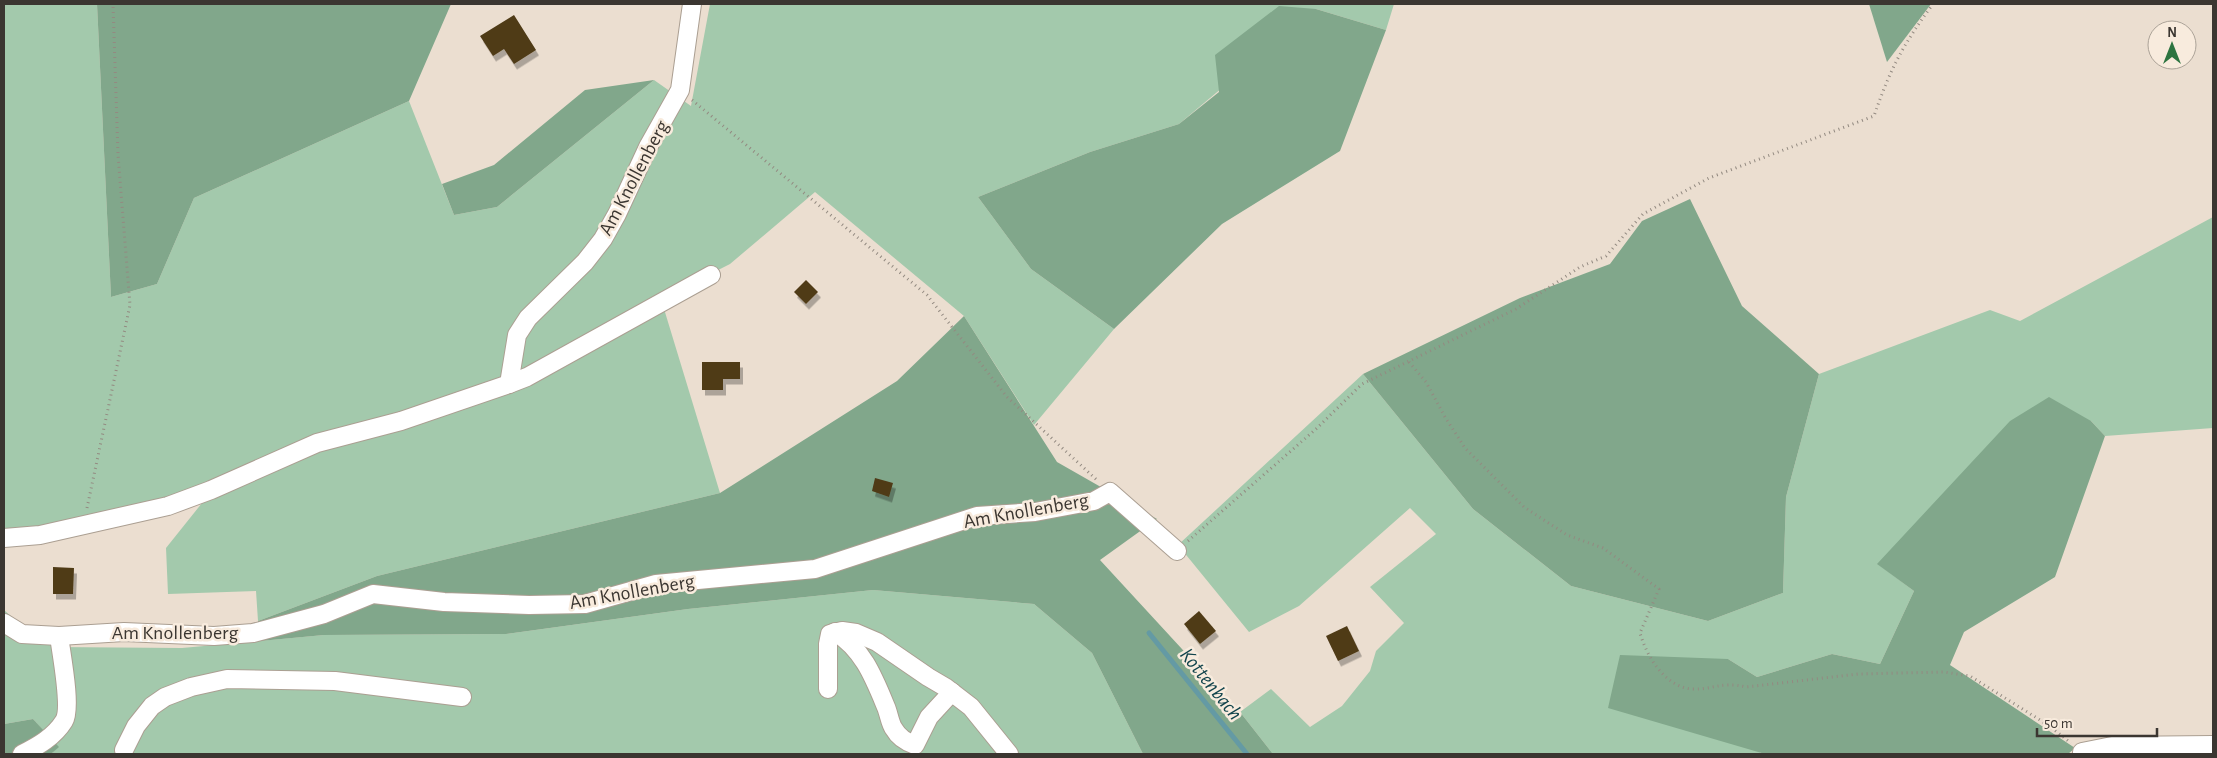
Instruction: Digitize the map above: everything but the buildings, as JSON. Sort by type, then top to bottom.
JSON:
[{"type":"lane","name":"Am Knollenberg","points":[[508,384],[517,335],[528,318],[585,262],[603,239],[644,156],[680,90],[692,4]]},
{"type":"lane","points":[[4,538],[40,535],[168,506],[211,490],[317,443],[401,421],[527,377],[712,275]]},
{"type":"lane","name":"Am Knollenberg","points":[[4,622],[22,634],[59,636],[124,632],[214,636],[253,633],[324,614],[373,594],[444,602],[529,605],[585,604],[656,584],[815,570],[977,516],[1035,512],[1094,501],[1110,492],[1177,551]]},
{"type":"lane","points":[[835,632],[849,641],[862,656],[878,688],[893,728],[904,741],[915,745],[926,722],[952,692]]},
{"type":"lane","points":[[828,689],[828,644],[830,634],[835,632],[856,633],[877,642],[952,692],[971,707],[1009,754]]},
{"type":"lane","points":[[22,754],[46,741],[65,719],[66,682],[59,636]]},
{"type":"lane","points":[[124,750],[136,726],[152,706],[165,697],[191,687],[227,678],[335,682],[462,697]]},
{"type":"lane","points":[[2082,752],[2112,746],[2213,745]]},
{"type":"path","points":[[83,524],[130,304],[118,154],[113,4]]},
{"type":"path","points":[[1177,551],[1316,429],[1362,384],[1516,309],[1580,267],[1606,256],[1643,214],[1709,178],[1874,116],[1886,80],[1905,42],[1933,4]]},
{"type":"path","points":[[680,90],[927,295],[1007,397],[1110,492]]},
{"type":"path","points":[[1409,362],[1426,382],[1465,448],[1524,507],[1567,535],[1603,548],[1659,589],[1640,633],[1646,653],[1674,686],[1693,689],[1730,683],[1746,687],[1858,674],[1944,672],[1970,676],[2048,725],[2082,752]]},
{"type":"green space","points":[[4,4],[97,4],[111,297],[157,284],[194,198],[409,101],[454,215],[497,207],[654,80],[691,106],[710,4],[1394,4],[1386,30],[1316,9],[1179,124],[1090,152],[978,197],[1031,269],[1114,329],[1034,425],[964,316],[815,192],[730,264],[661,299],[720,493],[377,576],[258,621],[256,591],[168,594],[166,548],[206,498],[4,545]]},
{"type":"green space","points":[[97,4],[451,4],[409,101],[194,198],[157,284],[111,297]]},
{"type":"green space","points":[[1869,4],[1931,4],[1887,62]]},
{"type":"green space","points":[[1279,6],[1316,9],[1386,30],[1340,151],[1222,224],[1114,329],[1031,269],[978,197],[1090,152],[1179,124],[1219,92],[1215,55]]},
{"type":"green space","points":[[654,80],[497,207],[454,215],[442,184],[494,165],[585,90]]},
{"type":"green space","points":[[1690,199],[1742,306],[1819,374],[1786,497],[1783,593],[1708,621],[1571,586],[1473,509],[1363,374],[1520,298],[1610,264],[1642,221]]},
{"type":"green space","points":[[2213,217],[2213,428],[2105,436],[2091,421],[1878,564],[1914,591],[1880,664],[1832,654],[1757,677],[1728,659],[1761,754],[1273,754],[1240,712],[1271,689],[1310,727],[1342,706],[1370,671],[1376,651],[1404,623],[1370,587],[1436,534],[1410,508],[1299,606],[1249,632],[1178,545],[1363,374],[1473,509],[1571,586],[1708,621],[1783,593],[1786,497],[1819,374],[1990,310],[2020,321]]},
{"type":"green space","points":[[964,316],[1057,462],[1157,519],[1100,560],[1240,712],[1273,754],[1143,754],[1092,653],[1034,604],[873,590],[688,609],[506,634],[324,635],[260,641],[258,621],[377,576],[720,493],[897,381]]},
{"type":"green space","points":[[2049,397],[2091,421],[2105,436],[2055,577],[1964,632],[1950,665],[2075,748],[2068,754],[1765,754],[1608,708],[1620,655],[1728,659],[1757,677],[1832,654],[1880,664],[1914,591],[1877,564],[2010,421]]},
{"type":"green space","points":[[873,590],[1034,604],[1092,653],[1143,754],[51,754],[58,747],[33,719],[4,724],[4,610],[22,626],[48,627],[53,647],[182,648],[324,635],[506,634],[688,609]]},
{"type":"green space","points":[[33,719],[59,747],[51,754],[4,754],[4,724]]},
{"type":"waterway","name":"Kottenbach","points":[[1149,633],[1247,754]]}]
